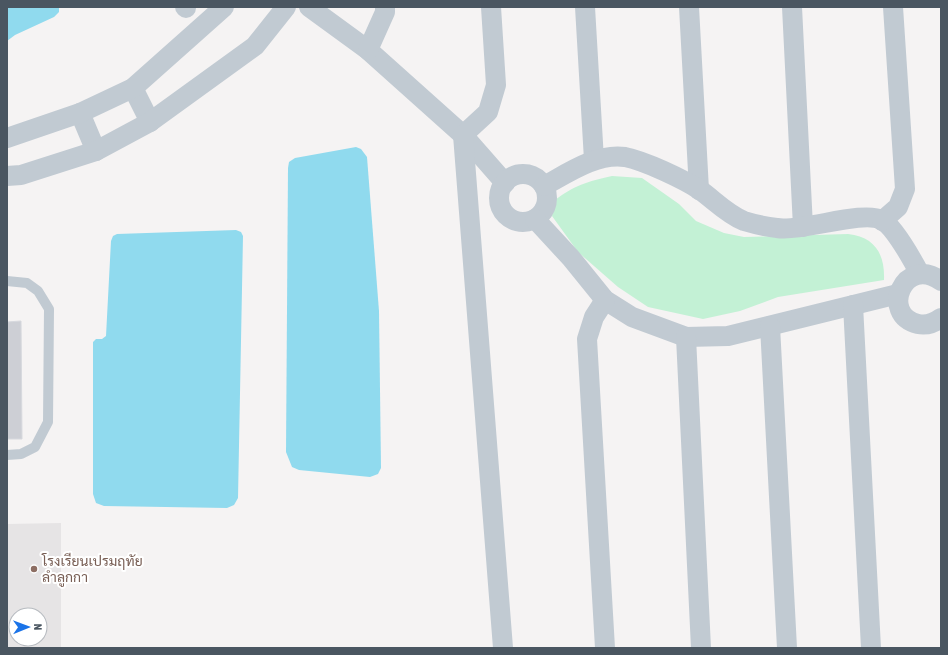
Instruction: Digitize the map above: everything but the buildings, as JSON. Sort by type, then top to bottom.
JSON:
[{"type":"street","points":[[7,138],[80,113],[133,88],[224,7]]},
{"type":"street","points":[[7,176],[21,174],[96,151],[150,122],[255,46],[286,7]]},
{"type":"street","points":[[309,7],[368,50],[463,135],[505,183]]},
{"type":"street","points":[[368,50],[385,12],[385,7]]},
{"type":"street","points":[[463,135],[488,112],[496,85],[491,7]]},
{"type":"street","points":[[585,7],[594,160]]},
{"type":"street","points":[[689,7],[699,190]]},
{"type":"street","points":[[792,7],[803,227]]},
{"type":"street","points":[[882,220],[898,207],[905,189],[893,7]]},
{"type":"street","points":[[133,88],[150,122]]},
{"type":"street","points":[[80,113],[96,151]]},
{"type":"street","points":[[463,135],[503,648]]},
{"type":"street","points":[[544,186],[594,160],[624,157],[654,167],[699,190],[719,206],[744,221],[778,228],[803,227],[866,217],[882,220],[901,242],[920,274]]},
{"type":"street","points":[[525,174],[532,176],[544,186],[547,202],[544,210],[535,219],[524,222],[516,221],[503,211],[499,196],[505,183],[518,175],[525,174]]},
{"type":"street","points":[[535,219],[571,258],[605,300],[632,317],[686,337],[728,336],[898,294]]},
{"type":"street","points":[[941,281],[935,276],[920,274],[913,276],[906,280],[898,294],[899,308],[908,320],[914,323],[929,325],[941,318]]},
{"type":"street","points":[[605,300],[594,317],[587,339],[605,648]]},
{"type":"street","points":[[853,305],[871,648]]},
{"type":"street","points":[[770,326],[787,648]]},
{"type":"street","points":[[686,337],[701,648]]},
{"type":"lane","points":[[7,281],[27,283],[38,291],[49,309],[48,422],[34,447],[21,454],[7,455]]},
{"type":"shaded area","name":"โรงเรียนเปรมฤทัย ลำลูกกา","points":[[61,523],[61,648],[7,648],[7,524]]},
{"type":"green space","points":[[612,176],[642,178],[679,204],[696,221],[724,233],[744,237],[848,234],[865,239],[872,243],[880,255],[883,262],[884,280],[778,297],[740,311],[703,319],[648,307],[618,287],[578,252],[552,216],[554,201],[568,191],[595,180]]},
{"type":"water","points":[[7,7],[59,7],[59,12],[54,17],[15,35],[7,41]]},
{"type":"water","points":[[356,147],[361,149],[367,157],[379,311],[381,468],[378,474],[370,477],[299,470],[292,467],[286,452],[289,162],[295,158]]},
{"type":"water","points":[[236,230],[241,232],[243,236],[238,498],[234,505],[227,508],[104,506],[96,503],[93,494],[93,342],[96,339],[102,339],[106,336],[111,241],[113,236],[117,234]]},
{"type":"place","name":"โรงเรียนเปรมฤทัย ลำลูกกา","points":[[34,569]]}]
